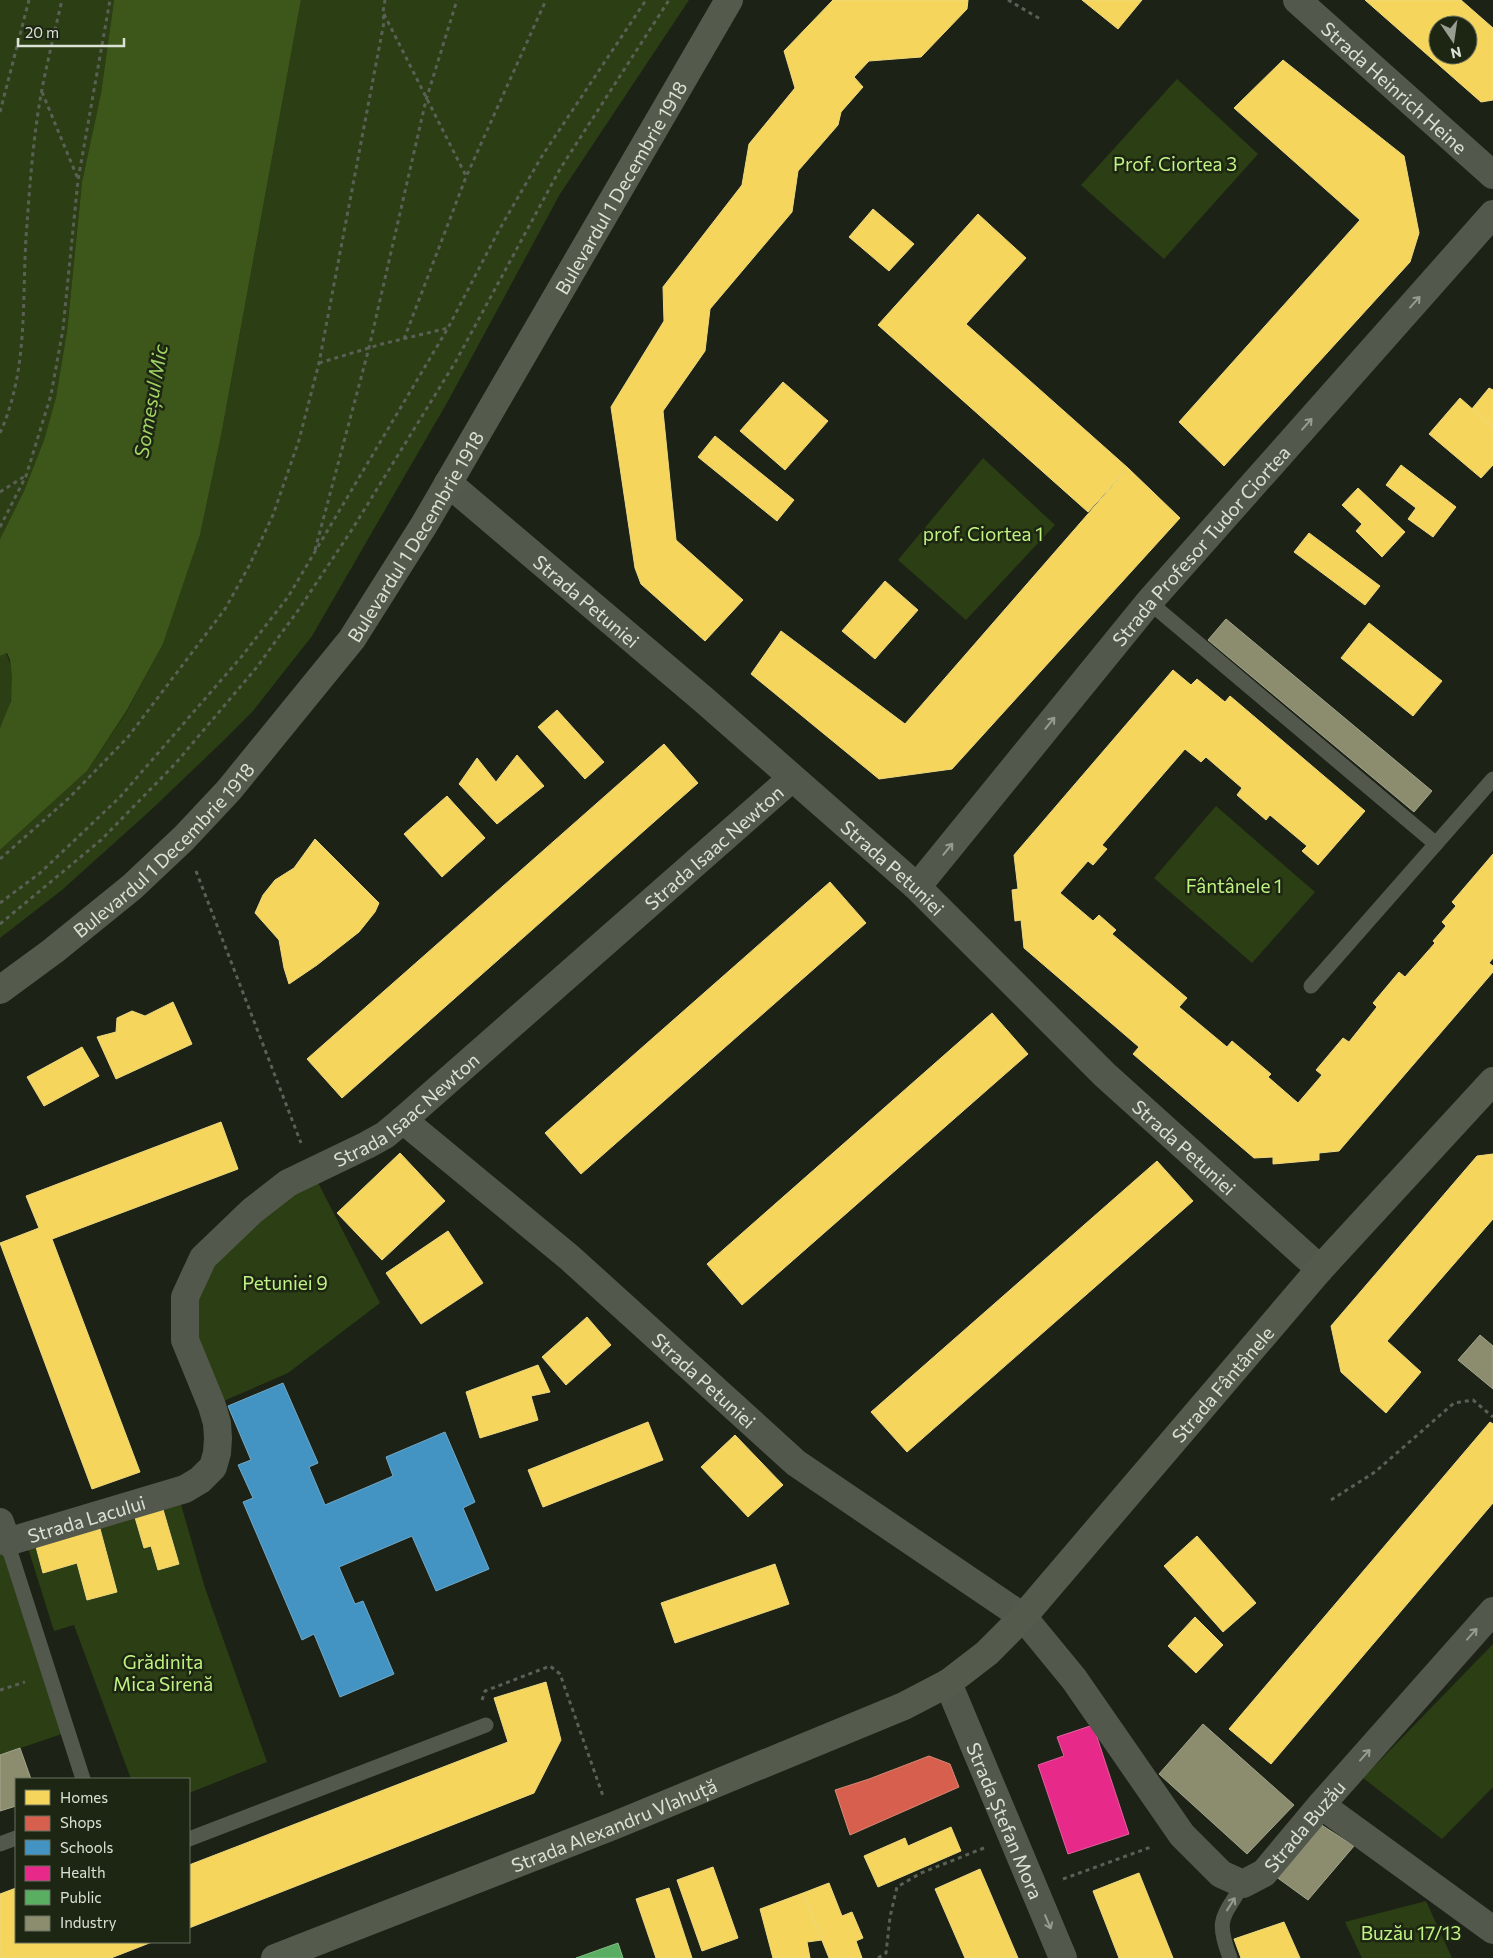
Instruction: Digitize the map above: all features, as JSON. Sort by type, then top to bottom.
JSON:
[{"type":"main road","name":"Bulevardul 1 Decembrie 1918","points":[[0,990],[54,952],[132,887],[184,838],[229,790],[352,639],[424,525],[729,0]]},
{"type":"main road","name":"Strada Fântânele","points":[[948,1683],[986,1653],[1023,1617],[1320,1269],[1493,1081]]},
{"type":"main road","name":"Strada Alexandru Vlahuță","points":[[275,1958],[613,1826],[904,1706],[948,1683]]},
{"type":"street","name":"Strada Heinrich Heine","points":[[1297,0],[1493,175]]},
{"type":"street","name":"Strada Profesor Tudor Ciortea","points":[[917,887],[1149,602],[1493,214]]},
{"type":"street","name":"Strada Petuniei","points":[[448,483],[704,700],[917,887],[1105,1075],[1320,1269]]},
{"type":"street","name":"Strada Isaac Newton","points":[[185,1489],[200,1480],[213,1467],[217,1453],[217,1422],[185,1340],[185,1297],[203,1258],[252,1210],[288,1184],[367,1145],[404,1120],[792,778]]},
{"type":"street","name":"Strada Petuniei","points":[[404,1120],[570,1258],[796,1463],[1023,1617]]},
{"type":"street","name":"Strada Lacului","points":[[3,1532],[185,1489]]},
{"type":"street","name":"Strada Buzău","points":[[1023,1617],[1074,1679],[1182,1835],[1221,1874],[1244,1884],[1264,1873],[1321,1805],[1493,1611]]},
{"type":"street","name":"Strada Ștefan Mora","points":[[948,1683],[1063,1958]]},
{"type":"street","points":[[1321,1805],[1493,1930]]},
{"type":"lane","points":[[1149,602],[1436,844]]},
{"type":"lane","points":[[1311,986],[1493,779]]},
{"type":"lane","points":[[3,1532],[83,1778]]},
{"type":"lane","points":[[190,1839],[486,1725]]},
{"type":"lane","points":[[0,1844],[15,1838]]},
{"type":"lane","points":[[1230,1958],[1222,1938],[1221,1920],[1244,1884]]},
{"type":"path","points":[[0,112],[30,0]]},
{"type":"path","points":[[0,433],[5,422],[18,372],[24,324],[26,226],[41,90],[62,0]]},
{"type":"path","points":[[0,526],[26,476],[52,395],[62,330],[78,180],[110,0]]},
{"type":"path","points":[[0,859],[69,798],[128,737],[225,609],[249,566],[273,514],[299,440],[319,363],[384,22],[385,0]]},
{"type":"path","points":[[314,553],[369,348],[426,100],[457,0]]},
{"type":"path","points":[[404,339],[466,177],[546,0]]},
{"type":"path","points":[[0,904],[40,872],[82,834],[126,790],[242,656],[288,597],[448,328],[499,230],[542,156],[646,0]]},
{"type":"path","points":[[0,924],[102,840],[169,771],[256,667],[299,609],[353,528],[456,361],[560,169],[669,0]]},
{"type":"path","points":[[1008,0],[1042,20]]},
{"type":"path","points":[[383,12],[466,177]]},
{"type":"path","points":[[41,90],[78,180]]},
{"type":"path","points":[[319,363],[448,328]]},
{"type":"path","points":[[0,492],[26,476]]},
{"type":"path","points":[[194,866],[312,1171]]},
{"type":"path","points":[[1331,1500],[1375,1472],[1454,1403],[1473,1400],[1493,1417]]},
{"type":"path","points":[[486,1725],[482,1701],[485,1691],[550,1666],[560,1674],[603,1798]]},
{"type":"path","points":[[1034,1890],[1182,1835]]},
{"type":"path","points":[[878,1958],[886,1953],[890,1917],[898,1887],[921,1873],[1012,1837]]},
{"type":"green space","points":[[0,0],[114,0],[101,93],[82,182],[67,331],[56,397],[44,440],[24,491],[0,539]]},
{"type":"green space","points":[[301,0],[689,0],[560,194],[448,401],[312,636],[253,711],[222,742],[152,809],[62,890],[0,938],[0,850],[87,771],[127,711],[163,644],[200,535],[221,436]]},
{"type":"green space","name":"Prof. Ciortea 3","points":[[1177,79],[1258,154],[1164,259],[1081,185]]},
{"type":"green space","name":"prof. Ciortea 1","points":[[983,458],[1055,525],[966,620],[898,560]]},
{"type":"green space","points":[[6,653],[12,671],[12,691],[8,711],[0,728],[0,656]]},
{"type":"green space","name":"Fântânele 1","points":[[1216,806],[1315,892],[1252,963],[1154,878]]},
{"type":"green space","name":"Petuniei 9","points":[[312,1171],[380,1303],[288,1373],[212,1406],[185,1297],[203,1258]]},
{"type":"green space","name":"Grădinița Mica Sirenă","points":[[180,1501],[205,1588],[267,1762],[190,1793],[190,1778],[131,1778],[74,1625],[54,1631],[27,1545],[35,1543],[43,1573],[77,1563],[88,1600],[117,1592],[99,1525],[134,1514],[144,1548],[151,1546],[158,1570],[179,1564],[162,1506]]},
{"type":"green space","points":[[0,1522],[68,1732],[0,1755]]},
{"type":"green space","points":[[1493,1644],[1493,1787],[1442,1839],[1363,1778]]},
{"type":"green space","name":"Buzău 17/13","points":[[1426,1901],[1452,1958],[1362,1958],[1345,1922]]},
{"type":"water","name":"Someșul Mic","points":[[114,0],[301,0],[221,436],[200,535],[163,644],[127,710],[87,771],[0,850],[0,728],[11,701],[12,677],[10,660],[7,653],[0,656],[0,539],[24,491],[44,440],[56,397],[67,331],[82,182],[101,93]]},
{"type":"building: Homes","points":[[833,0],[968,0],[967,9],[921,57],[869,61],[854,77],[863,87],[841,112],[838,125],[798,171],[792,212],[710,309],[705,351],[663,411],[676,540],[743,600],[705,641],[641,584],[635,568],[611,407],[664,321],[663,287],[742,185],[749,144],[795,88],[784,51]]},
{"type":"building: Homes","points":[[1082,0],[1142,0],[1118,29]]},
{"type":"building: Homes","points":[[1365,0],[1461,0],[1493,28],[1493,100],[1481,102],[1439,65],[1478,65],[1478,15],[1428,15],[1428,55]]},
{"type":"building: Homes","points":[[1283,60],[1404,156],[1419,233],[1410,262],[1224,466],[1179,422],[1360,220],[1234,108]]},
{"type":"building: Homes","points":[[873,209],[914,244],[889,271],[849,237]]},
{"type":"building: Homes","points":[[978,214],[1026,258],[966,324],[1128,468],[1088,512],[878,325]]},
{"type":"building: Homes","points":[[783,382],[828,421],[785,470],[740,431]]},
{"type":"building: Homes","points":[[1489,388],[1493,390],[1493,427],[1471,410]]},
{"type":"building: Homes","points":[[1460,398],[1493,427],[1493,465],[1481,478],[1429,434]]},
{"type":"building: Homes","points":[[715,436],[794,500],[777,521],[698,457]]},
{"type":"building: Homes","points":[[1401,465],[1456,507],[1433,537],[1408,519],[1416,508],[1386,485]]},
{"type":"building: Homes","points":[[1128,468],[1180,518],[952,769],[879,779],[751,674],[781,631],[905,724]]},
{"type":"building: Homes","points":[[1358,488],[1405,532],[1382,557],[1356,531],[1362,524],[1342,505]]},
{"type":"building: Homes","points":[[1309,533],[1380,586],[1365,605],[1294,552]]},
{"type":"building: Homes","points":[[885,581],[918,610],[875,659],[842,631]]},
{"type":"building: Homes","points":[[1369,623],[1442,681],[1413,716],[1341,658]]},
{"type":"building: Homes","points":[[1173,670],[1191,685],[1197,679],[1225,702],[1230,696],[1365,811],[1318,865],[1302,851],[1307,846],[1270,815],[1266,820],[1237,795],[1242,788],[1206,757],[1201,762],[1185,749],[1102,845],[1107,849],[1093,865],[1088,861],[1060,893],[1093,921],[1099,915],[1116,930],[1112,934],[1187,998],[1179,1007],[1227,1047],[1232,1041],[1271,1074],[1268,1077],[1298,1103],[1322,1075],[1316,1070],[1343,1038],[1349,1042],[1377,1007],[1373,1003],[1399,972],[1405,977],[1435,943],[1433,941],[1446,926],[1442,922],[1456,906],[1452,902],[1493,854],[1493,958],[1489,963],[1493,966],[1493,972],[1339,1151],[1319,1153],[1319,1160],[1273,1164],[1273,1157],[1254,1158],[1133,1054],[1139,1047],[1024,948],[1021,920],[1015,921],[1012,890],[1018,889],[1014,855]]},
{"type":"building: Homes","points":[[557,710],[604,762],[585,779],[538,727]]},
{"type":"building: Homes","points":[[664,744],[698,783],[342,1098],[307,1059]]},
{"type":"building: Homes","points":[[517,755],[544,786],[497,824],[459,784],[477,758],[496,782]]},
{"type":"building: Homes","points":[[447,796],[485,838],[442,877],[404,834]]},
{"type":"building: Homes","points":[[315,839],[379,903],[375,912],[359,932],[289,984],[279,940],[255,913],[263,895],[275,880],[294,868]]},
{"type":"building: Homes","points":[[830,882],[866,923],[581,1174],[545,1133]]},
{"type":"building: Homes","points":[[173,1002],[192,1044],[116,1079],[97,1037],[116,1032],[117,1018],[132,1011],[145,1016]]},
{"type":"building: Homes","points":[[992,1013],[1028,1054],[742,1305],[707,1264]]},
{"type":"building: Homes","points":[[82,1047],[99,1076],[44,1106],[27,1077]]},
{"type":"building: Homes","points":[[221,1122],[238,1169],[52,1239],[140,1472],[92,1489],[0,1243],[39,1228],[26,1196]]},
{"type":"building: Homes","points":[[400,1153],[445,1201],[382,1260],[337,1213]]},
{"type":"building: Homes","points":[[1493,1154],[1493,1219],[1387,1341],[1421,1372],[1386,1413],[1341,1372],[1331,1326],[1477,1156]]},
{"type":"building: Homes","points":[[1157,1161],[1193,1201],[907,1452],[871,1412]]},
{"type":"building: Homes","points":[[448,1231],[483,1283],[421,1324],[386,1273]]},
{"type":"building: Homes","points":[[587,1317],[611,1345],[566,1385],[542,1357]]},
{"type":"building: Homes","points":[[538,1365],[550,1392],[531,1396],[538,1420],[480,1438],[466,1392]]},
{"type":"building: Homes","points":[[648,1422],[663,1460],[543,1507],[528,1470]]},
{"type":"building: Homes","points":[[1490,1422],[1493,1424],[1493,1503],[1271,1764],[1229,1729]]},
{"type":"building: Homes","points":[[735,1435],[783,1485],[748,1517],[701,1467]]},
{"type":"building: Homes","points":[[162,1506],[179,1564],[158,1570],[151,1546],[144,1548],[134,1514]]},
{"type":"building: Homes","points":[[99,1525],[117,1592],[87,1600],[77,1563],[43,1573],[35,1543]]},
{"type":"building: Homes","points":[[1197,1536],[1256,1603],[1223,1632],[1164,1566]]},
{"type":"building: Homes","points":[[775,1564],[789,1604],[675,1643],[661,1603]]},
{"type":"building: Homes","points":[[1195,1617],[1223,1645],[1196,1673],[1168,1646]]},
{"type":"building: Homes","points":[[546,1682],[561,1740],[534,1793],[190,1928],[190,1865],[508,1742],[494,1698]]},
{"type":"building: Homes","points":[[951,1827],[961,1851],[878,1887],[864,1856],[905,1838],[908,1846]]},
{"type":"building: Homes","points":[[713,1867],[738,1938],[702,1951],[677,1880]]},
{"type":"building: Homes","points":[[980,1869],[1018,1958],[965,1958],[935,1889]]},
{"type":"building: Homes","points":[[1139,1873],[1173,1958],[1119,1958],[1093,1891]]},
{"type":"building: Homes","points":[[829,1883],[842,1916],[852,1912],[863,1938],[856,1941],[862,1958],[829,1958],[803,1893]]},
{"type":"building: Homes","points":[[15,1888],[15,1943],[149,1943],[111,1958],[0,1958],[0,1894]]},
{"type":"building: Homes","points":[[669,1888],[692,1958],[656,1958],[636,1899]]},
{"type":"building: Homes","points":[[803,1893],[822,1940],[807,1942],[810,1958],[773,1958],[760,1909]]},
{"type":"building: Homes","points":[[1284,1922],[1300,1958],[1241,1958],[1234,1939]]},
{"type":"building: Shops","points":[[929,1756],[950,1764],[959,1787],[850,1835],[835,1790]]},
{"type":"building: Schools","points":[[283,1383],[318,1463],[309,1467],[325,1505],[393,1476],[386,1457],[445,1432],[475,1502],[463,1508],[489,1569],[436,1591],[412,1536],[339,1567],[355,1604],[363,1601],[394,1674],[340,1697],[314,1634],[302,1640],[243,1502],[253,1498],[238,1465],[251,1460],[228,1406]]},
{"type":"building: Health","points":[[1093,1725],[1129,1834],[1068,1854],[1038,1765],[1064,1756],[1057,1737]]},
{"type":"building: Public","points":[[618,1943],[623,1958],[576,1958]]},
{"type":"building: Industry","points":[[1226,619],[1432,791],[1414,812],[1208,640]]},
{"type":"building: Industry","points":[[1480,1335],[1493,1346],[1493,1389],[1458,1360]]},
{"type":"building: Industry","points":[[1203,1724],[1294,1805],[1247,1854],[1159,1774]]},
{"type":"building: Industry","points":[[20,1748],[31,1778],[15,1778],[15,1806],[0,1811],[0,1755]]},
{"type":"building: Industry","points":[[1320,1824],[1354,1846],[1308,1900],[1275,1876]]}]
